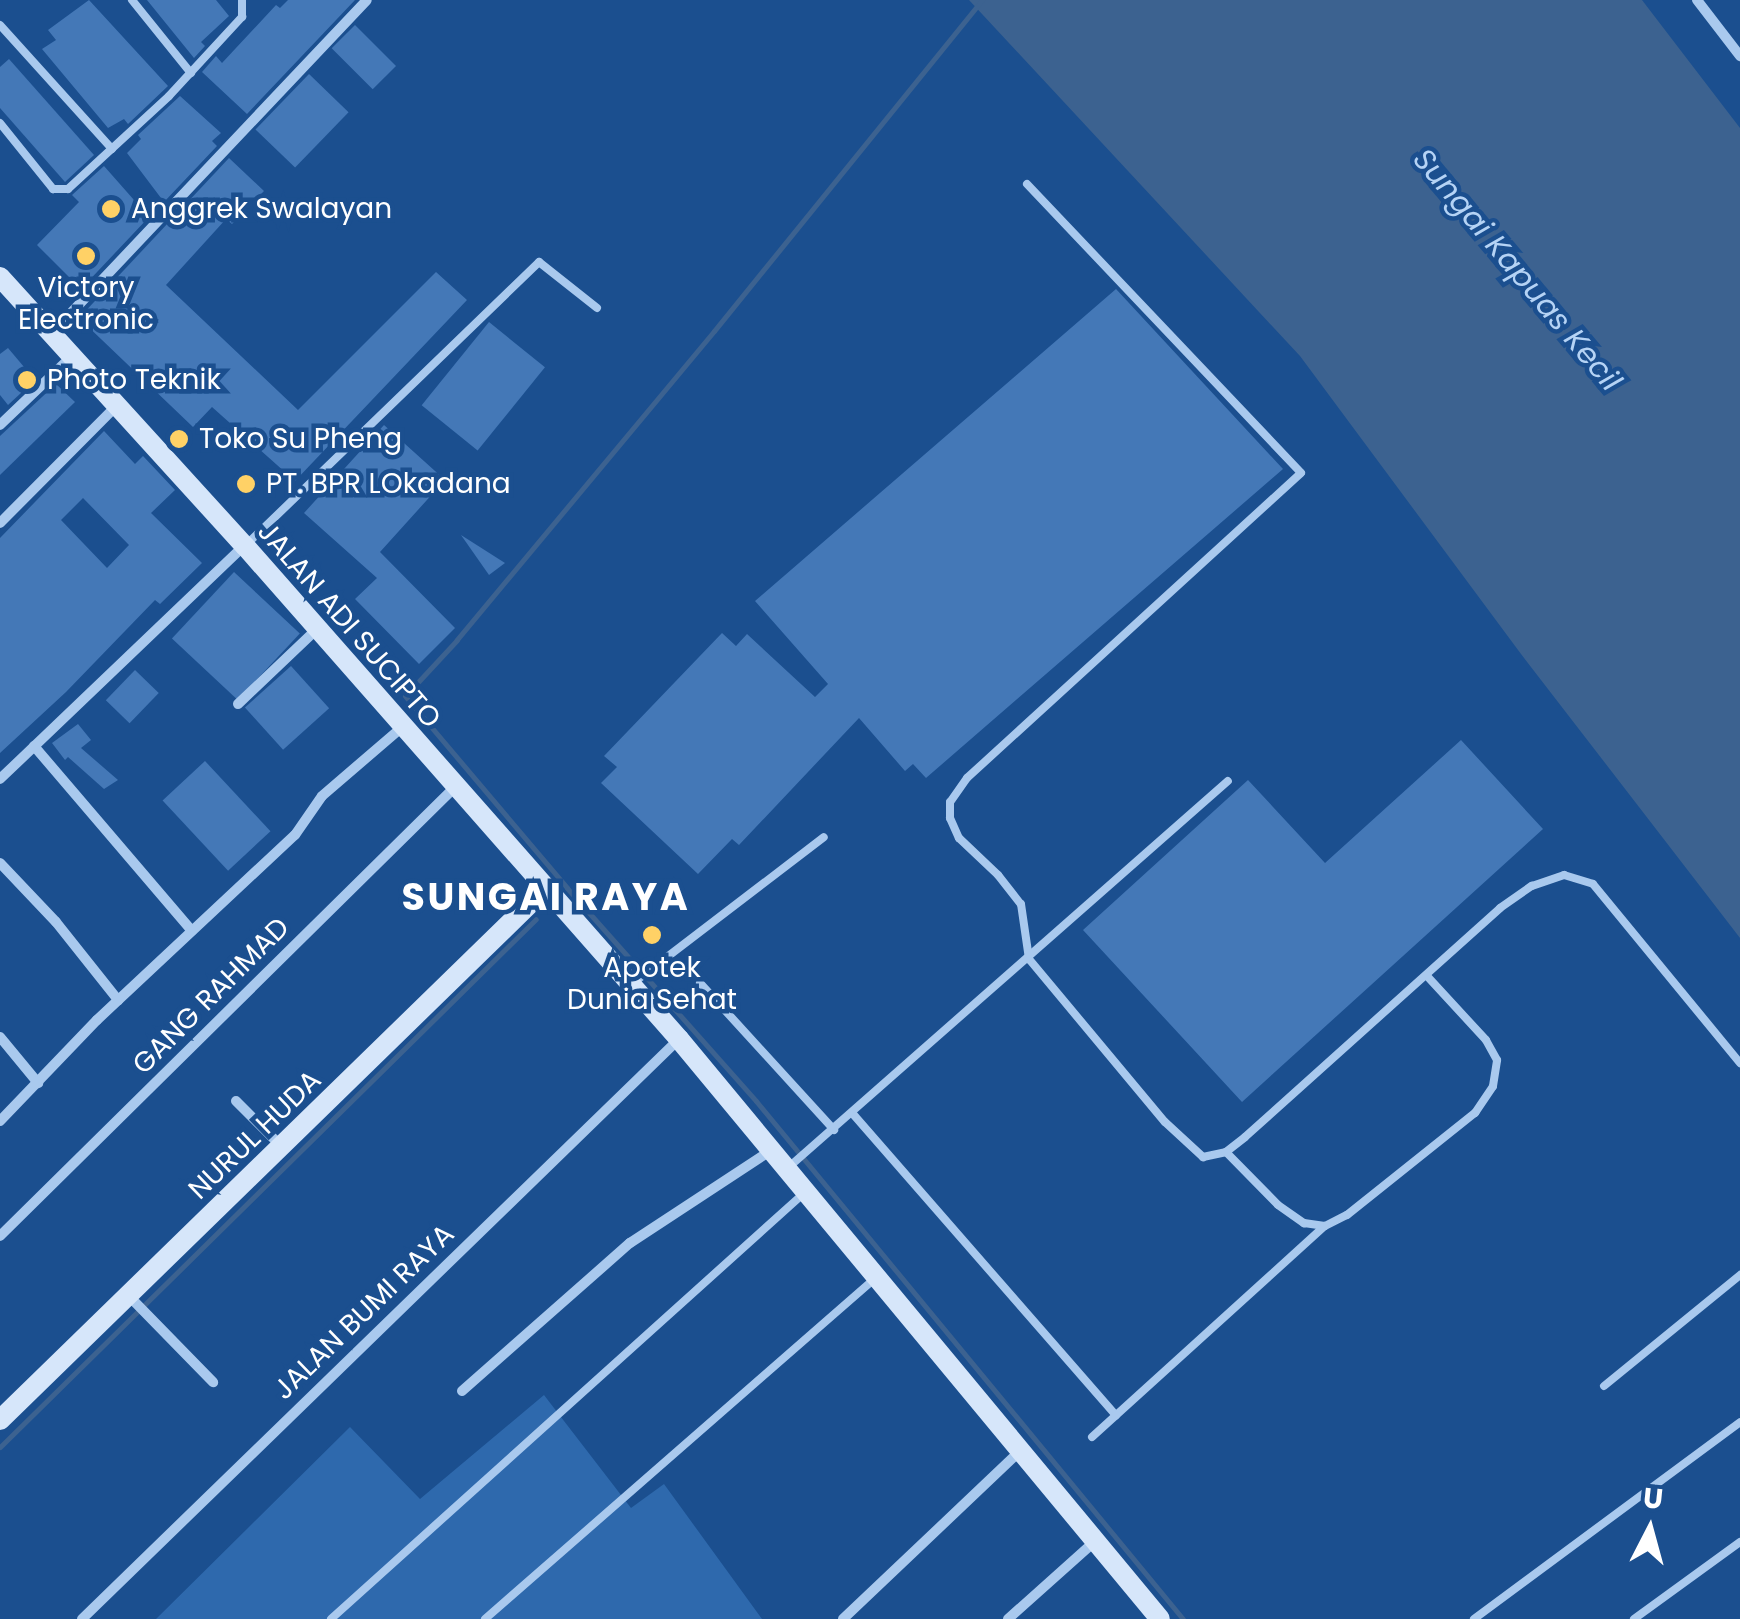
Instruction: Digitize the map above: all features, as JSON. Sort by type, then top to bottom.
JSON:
[{"type":"main road","name":"JALAN ADI SUCIPTO","points":[[0,278],[245,546],[401,728],[679,1039],[770,1151],[791,1165],[806,1191],[1093,1544],[1160,1619]]},
{"type":"main road","name":"NURUL HUDA","points":[[0,1420],[546,888]]},
{"type":"street","points":[[50,335],[367,0]]},
{"type":"street","points":[[1697,0],[1740,56]]},
{"type":"street","points":[[0,425],[70,358]]},
{"type":"street","points":[[0,523],[116,406]]},
{"type":"street","points":[[0,779],[245,546]]},
{"type":"street","points":[[238,704],[317,629]]},
{"type":"street","points":[[0,1121],[118,1000],[295,835],[322,796],[401,728]]},
{"type":"street","points":[[34,746],[192,931]]},
{"type":"street","name":"GANG RAHMAD","points":[[0,1236],[454,788]]},
{"type":"street","points":[[0,863],[56,922],[118,1000]]},
{"type":"street","points":[[0,1037],[38,1083]]},
{"type":"street","name":"JALAN BUMI RAYA","points":[[82,1619],[679,1039]]},
{"type":"street","points":[[236,1101],[282,1147]]},
{"type":"street","points":[[462,1391],[630,1243],[770,1151]]},
{"type":"street","points":[[128,1295],[213,1382]]},
{"type":"street","points":[[843,1619],[1019,1452]]},
{"type":"street","points":[[1008,1619],[1093,1544]]},
{"type":"lane","points":[[132,0],[190,73]]},
{"type":"lane","points":[[0,123],[53,189],[68,189],[190,73],[242,17],[242,0]]},
{"type":"lane","points":[[0,25],[112,148]]},
{"type":"lane","points":[[0,40],[8,33]]},
{"type":"lane","points":[[1027,184],[1302,473],[967,778],[950,802],[950,818],[959,838],[1021,904],[1029,959],[1184,1144],[1203,1157],[1226,1152],[1500,908],[1532,886],[1564,876],[1593,884],[1740,1064]]},
{"type":"lane","points":[[245,546],[539,262],[598,308]]},
{"type":"lane","points":[[791,1165],[1228,781]]},
{"type":"lane","points":[[637,980],[824,837]]},
{"type":"lane","points":[[1092,1437],[1325,1226],[1347,1215],[1475,1113],[1493,1086],[1496,1060],[1486,1040],[1426,974]]},
{"type":"lane","points":[[700,984],[834,1130]]},
{"type":"lane","points":[[852,1114],[1116,1415]]},
{"type":"lane","points":[[1226,1152],[1278,1205],[1304,1223],[1325,1226]]},
{"type":"lane","points":[[331,1619],[806,1191]]},
{"type":"lane","points":[[1604,1386],[1740,1275]]},
{"type":"lane","points":[[485,1619],[876,1277]]},
{"type":"lane","points":[[1474,1619],[1740,1422]]},
{"type":"lane","points":[[1634,1619],[1740,1542]]},
{"type":"shaded area","points":[[544,1395],[631,1508],[664,1484],[762,1619],[156,1619],[350,1427],[420,1499]]},
{"type":"water","name":"Sungai Kapuas Kecil","points":[[969,0],[1642,0],[1740,128],[1740,938],[1521,654],[1300,356]]},
{"type":"building","points":[[89,0],[168,86],[128,124],[124,119],[108,128],[42,49],[56,40],[48,30]]},
{"type":"building","points":[[147,0],[216,0],[229,16],[201,42],[205,46],[194,58]]},
{"type":"building","points":[[288,0],[355,0],[247,114],[202,72],[216,56],[222,63],[276,5],[280,8]]},
{"type":"building","points":[[355,25],[396,66],[373,89],[332,48]]},
{"type":"building","points":[[9,59],[94,155],[65,182],[0,108],[0,67]]},
{"type":"building","points":[[309,74],[349,112],[295,168],[256,129]]},
{"type":"building","points":[[180,96],[221,133],[212,141],[217,146],[164,202],[127,153],[141,139],[138,135]]},
{"type":"building","points":[[229,158],[264,191],[232,224],[226,219],[166,285],[298,410],[436,272],[467,300],[295,481],[212,407],[193,427],[79,318]]},
{"type":"building","name":"Anggrek Swalayan","points":[[104,166],[149,217],[81,289],[37,245],[79,202],[72,195]]},
{"type":"building","points":[[1116,289],[1283,469],[926,778],[913,764],[905,771],[859,718],[739,845],[732,839],[698,874],[601,783],[617,767],[604,756],[722,633],[736,646],[747,634],[815,697],[828,684],[755,601]]},
{"type":"building","points":[[489,322],[545,367],[478,450],[422,405]]},
{"type":"building","points":[[8,348],[35,380],[8,405],[0,395],[0,354]]},
{"type":"building","points":[[56,384],[75,402],[0,475],[0,436]]},
{"type":"building","points":[[384,425],[445,480],[380,552],[455,628],[419,664],[355,599],[377,578],[304,513]]},
{"type":"building","points":[[104,431],[135,464],[143,456],[175,490],[151,513],[202,563],[160,604],[155,600],[0,753],[0,538]],"holes":[[[83,498],[129,545],[107,568],[61,520]]]},
{"type":"building","points":[[461,535],[505,563],[489,575]]},
{"type":"building","points":[[234,572],[300,633],[238,700],[172,639]]},
{"type":"building","points":[[291,666],[329,708],[283,750],[245,707]]},
{"type":"building","points":[[135,670],[159,693],[130,723],[106,700]]},
{"type":"building","points":[[78,724],[91,740],[81,748],[118,780],[104,789],[68,757],[65,760],[52,743]]},
{"type":"building","points":[[1461,740],[1543,829],[1242,1102],[1083,930],[1248,780],[1325,863]]},
{"type":"building","points":[[205,761],[270,831],[228,871],[163,801]]},
{"type":"waterway","points":[[982,0],[714,331],[457,640],[405,696],[567,888],[756,1101],[1183,1619]]},
{"type":"waterway","points":[[0,1447],[536,919]]},
{"type":"place","name":"Anggrek Swalayan","points":[[111,209]]},
{"type":"place","name":"Victory Electronic","points":[[86,256]]},
{"type":"place","name":"Photo Teknik","points":[[27,380]]},
{"type":"place","name":"Toko Su Pheng","points":[[179,439]]},
{"type":"place","name":"PT. BPR LOkadana","points":[[246,484]]},
{"type":"place","name":"Apotek Dunia Sehat","points":[[652,935]]},
{"type":"district","name":"SUNGAI RAYA","points":[[546,897]]}]
